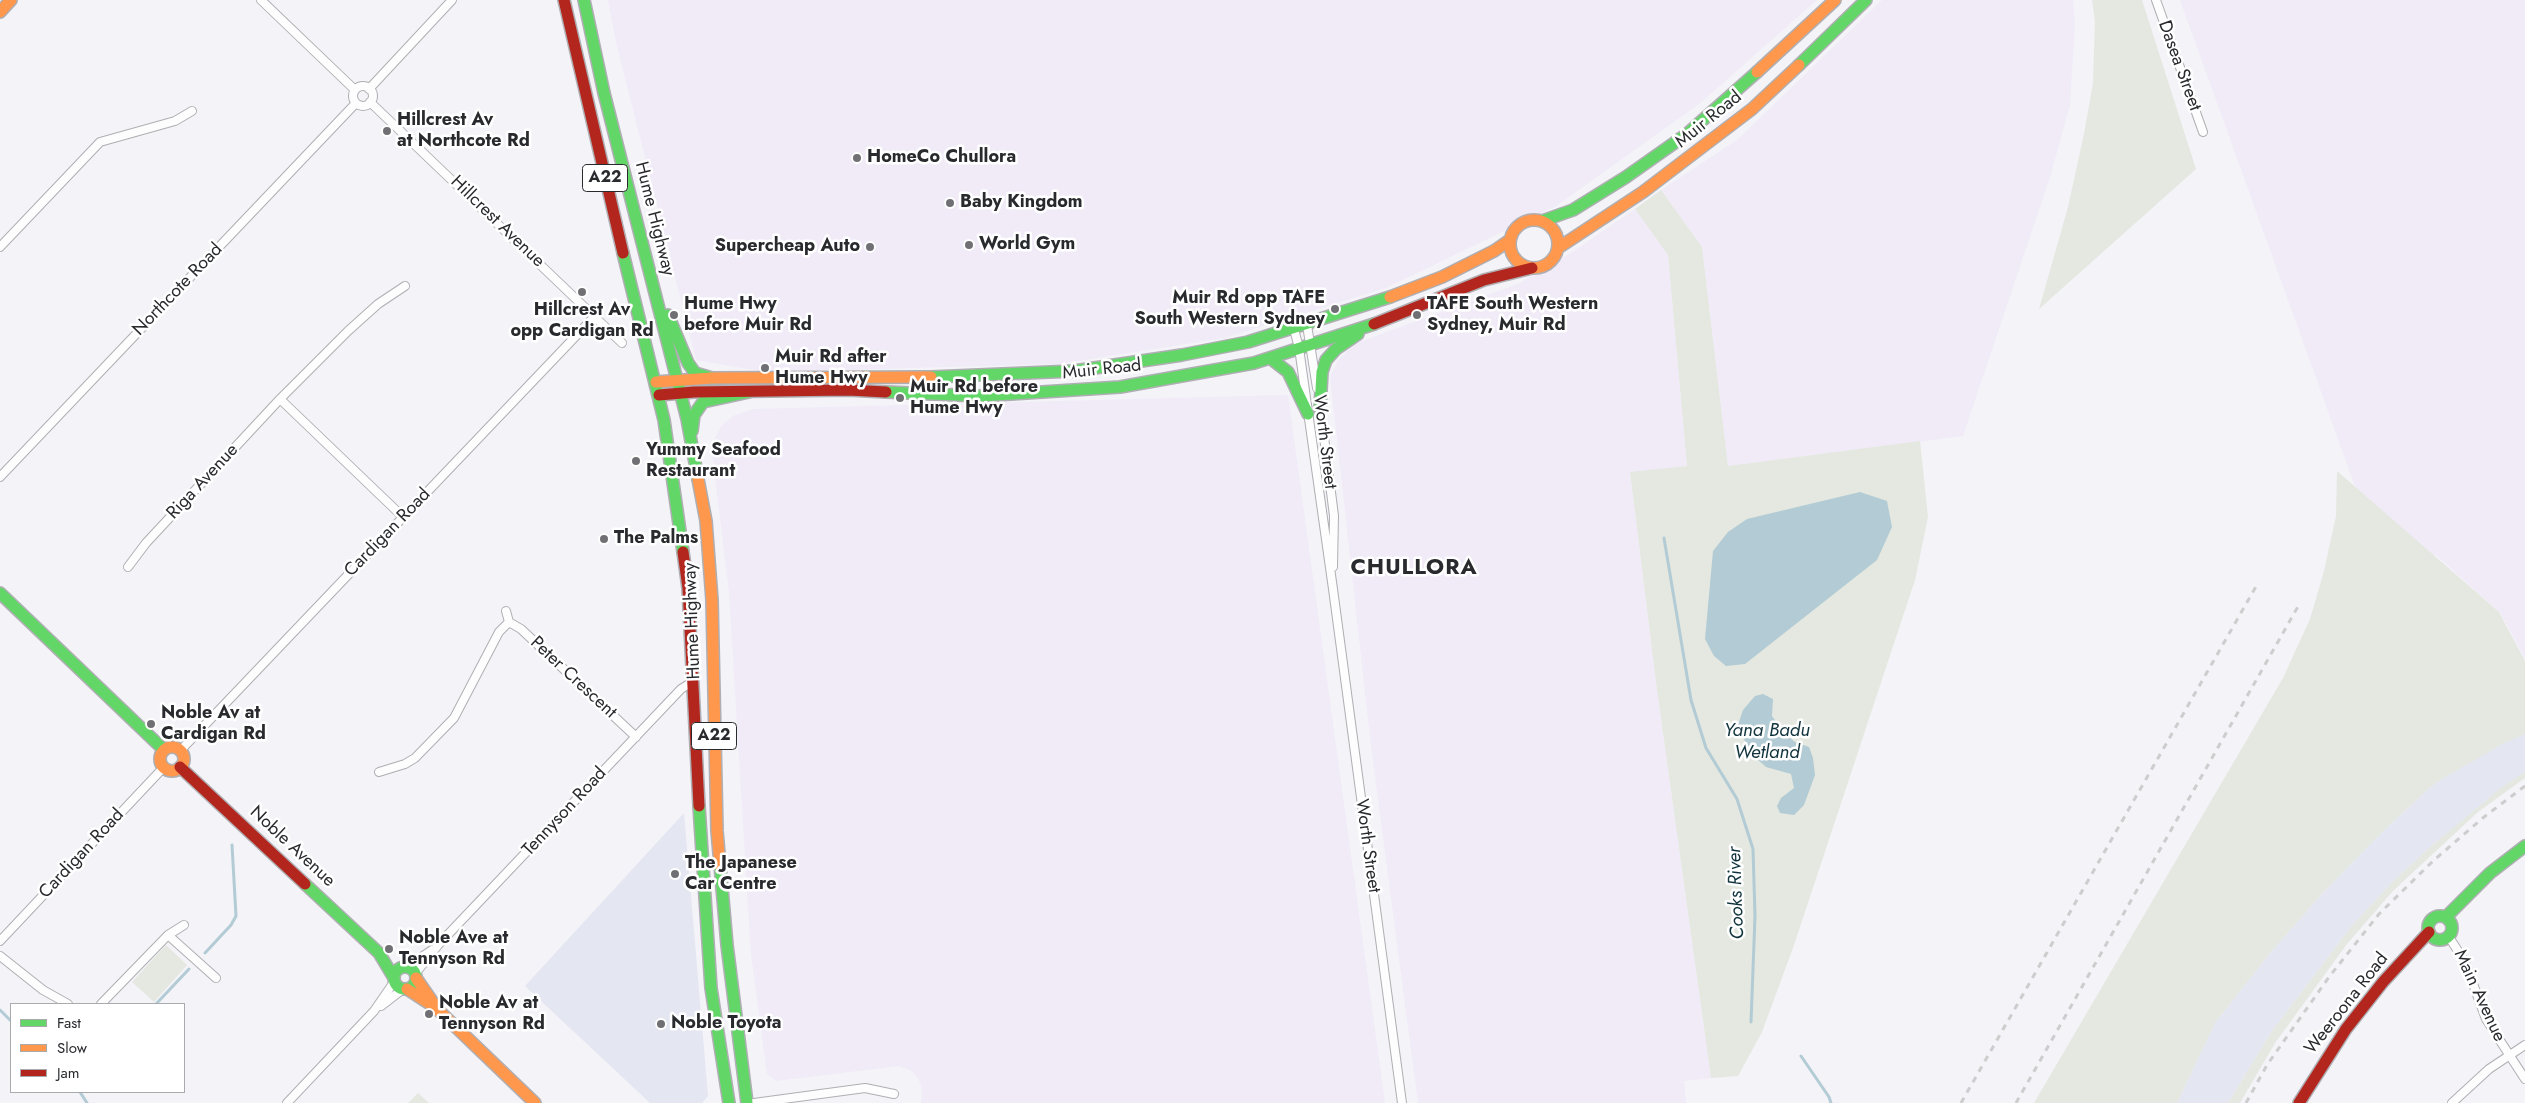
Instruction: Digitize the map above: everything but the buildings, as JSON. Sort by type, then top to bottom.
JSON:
[{"type":"main road","points":[[0,12],[12,0]]},
{"type":"main road","name":"Hume Highway","points":[[564,0],[588,110],[659,395],[688,588],[704,908],[711,988],[729,1103]]},
{"type":"main road","name":"Hume Highway","points":[[584,0],[604,93],[677,380],[694,455],[706,521],[712,600],[717,832],[726,945],[747,1103]]},
{"type":"main road","name":"Muir Road","points":[[1542,221],[1573,210],[1687,134],[1728,99],[1835,0]]},
{"type":"main road","name":"Muir Road","points":[[1558,248],[1643,192],[1744,114],[1826,40],[1866,0]]},
{"type":"main road","points":[[1530,220],[1542,221],[1553,229],[1556,234],[1558,248],[1556,255],[1547,265],[1532,268],[1524,266],[1513,255],[1510,240],[1513,232],[1523,223],[1530,220]]},
{"type":"main road","name":"Muir Road","points":[[656,382],[712,378],[935,377],[1074,371],[1182,355],[1248,342],[1294,329],[1414,288],[1494,251],[1510,240]]},
{"type":"main road","points":[[647,266],[688,363],[695,372],[712,378]]},
{"type":"main road","name":"Muir Road","points":[[659,395],[848,390],[980,396],[1120,388],[1173,379],[1270,358],[1372,325],[1484,280],[1532,268]]},
{"type":"main road","points":[[1320,408],[1322,372],[1328,358],[1336,349],[1372,325]]},
{"type":"main road","points":[[1270,358],[1288,372],[1308,414]]},
{"type":"main road","points":[[694,455],[692,426],[694,415],[699,406],[709,400],[749,392]]},
{"type":"main road","points":[[0,593],[164,750]]},
{"type":"main road","points":[[172,747],[180,751],[183,759],[180,767],[172,770],[164,767],[160,758],[164,750],[172,747]]},
{"type":"main road","name":"Noble Avenue","points":[[180,767],[379,953],[410,972],[436,1008],[535,1103]]},
{"type":"main road","points":[[2446,917],[2490,873],[2525,846]]},
{"type":"main road","points":[[2437,916],[2446,917],[2453,929],[2449,937],[2443,940],[2436,940],[2429,932],[2428,926],[2431,920],[2437,916]]},
{"type":"main road","name":"Weeroona Road","points":[[2298,1103],[2346,1029],[2383,982],[2429,932]]},
{"type":"main road","name":"Noble Avenue","points":[[379,953],[399,984],[436,1008]]},
{"type":"main road","points":[[397,971],[410,972],[413,985],[399,984],[397,971]]},
{"type":"street","points":[[261,0],[356,90]]},
{"type":"street","points":[[369,89],[452,0]]},
{"type":"street","name":"Dasea Street","points":[[2156,0],[2203,132]]},
{"type":"street","points":[[361,86],[369,89],[372,94],[370,102],[362,106],[356,103],[353,98],[356,90],[361,86]]},
{"type":"street","name":"Hillcrest Avenue","points":[[370,102],[622,343]]},
{"type":"street","name":"Northcote Road","points":[[0,477],[356,103]]},
{"type":"street","points":[[0,247],[100,142],[174,121],[192,111]]},
{"type":"street","name":"Riga Avenue","points":[[128,567],[146,543],[280,399],[355,324],[378,304],[405,286]]},
{"type":"street","name":"Cardigan Road","points":[[180,751],[595,316]]},
{"type":"street","name":"Worth Street","points":[[1307,325],[1334,516],[1333,589]]},
{"type":"street","name":"Worth Street","points":[[1294,329],[1299,348],[1333,589],[1402,1103]]},
{"type":"street","points":[[280,399],[403,517]]},
{"type":"street","points":[[379,772],[405,764],[415,758],[454,718],[499,632],[509,622],[506,611]]},
{"type":"street","name":"Peter Crescent","points":[[509,622],[521,629],[636,737]]},
{"type":"street","name":"Tennyson Road","points":[[410,972],[439,944],[681,689],[692,682]]},
{"type":"street","name":"Cardigan Road","points":[[0,942],[164,767]]},
{"type":"street","points":[[102,1003],[168,935],[184,926]]},
{"type":"street","points":[[168,935],[216,978]]},
{"type":"street","name":"Main Avenue","points":[[2449,937],[2465,962],[2486,1019],[2525,1079]]},
{"type":"street","points":[[0,956],[43,990],[66,1003]]},
{"type":"street","points":[[287,1103],[399,984]]},
{"type":"street","points":[[2452,1103],[2489,1069],[2509,1057],[2525,1044]]},
{"type":"street","points":[[754,1103],[865,1088],[894,1094]]},
{"type":"shaded area","points":[[608,0],[1817,0],[1699,104],[1556,206],[1386,288],[1224,338],[1059,364],[764,372],[696,360],[616,42]]},
{"type":"shaded area","points":[[1882,0],[2073,0],[2075,23],[2070,105],[2050,177],[1963,436],[1728,466],[1702,247],[1661,190],[1737,140]]},
{"type":"shaded area","points":[[2092,0],[2142,0],[2196,169],[2039,309],[2068,207],[2093,83],[2095,21]]},
{"type":"shaded area","points":[[2180,0],[2525,0],[2525,659],[2501,614],[2437,556],[2370,528]]},
{"type":"shaded area","points":[[1661,190],[1702,247],[1728,466],[1920,441],[1928,517],[1915,580],[1794,945],[1762,1032],[1738,1076],[1711,1078],[1657,690],[1630,472],[1687,466],[1668,255],[1635,209]]},
{"type":"shaded area","points":[[1635,209],[1668,255],[1687,466],[1630,473],[1657,690],[1711,1078],[1684,1081],[1686,1103],[1418,1103],[1371,746],[1330,376],[1339,359],[1354,344],[1520,283],[1574,251]]},
{"type":"shaded area","points":[[1288,395],[1385,1103],[921,1103],[922,1088],[918,1078],[910,1070],[899,1066],[776,1081],[767,1074],[751,954],[729,592],[712,452],[715,438],[722,425],[733,416],[753,409]]},
{"type":"shaded area","points":[[2337,471],[2499,612],[2525,661],[2525,734],[2500,745],[2434,784],[2379,835],[2319,897],[2270,953],[2215,1023],[2177,1103],[2034,1103],[2283,678],[2310,619],[2324,571],[2336,516]]},
{"type":"shaded area","points":[[2525,734],[2525,772],[2503,787],[2435,843],[2393,881],[2351,927],[2272,1031],[2228,1103],[2177,1103],[2215,1023],[2270,953],[2319,897],[2379,835],[2434,784],[2500,744]]},
{"type":"shaded area","points":[[2525,772],[2525,778],[2478,812],[2393,891],[2347,944],[2275,1043],[2240,1103],[2228,1103],[2272,1031],[2351,927],[2393,881],[2435,843],[2502,787]]},
{"type":"shaded area","points":[[684,813],[708,1096],[702,1103],[650,1103],[525,986]]},
{"type":"shaded area","points":[[166,945],[187,965],[154,1002],[132,982]]},
{"type":"shaded area","points":[[418,1093],[429,1103],[408,1103]]},
{"type":"water","points":[[1860,492],[1887,501],[1892,527],[1877,560],[1745,664],[1726,666],[1714,656],[1705,639],[1713,551],[1728,532],[1747,519]]},
{"type":"water","name":"Yana Badu Wetland","points":[[1763,694],[1773,699],[1772,716],[1785,734],[1795,742],[1809,747],[1813,758],[1815,775],[1804,805],[1794,815],[1780,813],[1777,806],[1781,798],[1794,788],[1791,774],[1766,767],[1755,757],[1737,728],[1743,710],[1755,696]]},
{"type":"waterway","name":"Cooks River","points":[[1664,538],[1691,700],[1706,748],[1737,799],[1753,849],[1755,916],[1751,1022]]},
{"type":"waterway","points":[[205,953],[231,925],[236,916],[232,845]]},
{"type":"waterway","points":[[157,1003],[189,969]]},
{"type":"waterway","points":[[0,1010],[10,1020]]},
{"type":"waterway","name":"Cooks River","points":[[1801,1056],[1829,1097],[1831,1103]]},
{"type":"waterway","points":[[81,1093],[87,1103]]},
{"type":"railway","points":[[1961,1103],[2258,583]]},
{"type":"railway","points":[[2016,1103],[2300,603]]},
{"type":"railway","points":[[2246,1103],[2267,1065],[2329,977],[2379,914],[2433,861],[2484,817],[2525,786]]},
{"type":"traffic: fast","points":[[584,0],[604,93],[687,419],[698,479]]},
{"type":"traffic: fast","points":[[1799,65],[1866,0]]},
{"type":"traffic: fast","points":[[1542,221],[1573,210],[1626,177],[1687,134],[1757,72]]},
{"type":"traffic: fast","points":[[623,253],[664,420],[683,552]]},
{"type":"traffic: fast","points":[[931,377],[1074,371],[1182,355],[1248,342],[1390,297]]},
{"type":"traffic: fast","points":[[668,315],[688,363],[695,373],[712,378]]},
{"type":"traffic: fast","points":[[886,392],[980,396],[1120,387],[1254,363],[1374,324]]},
{"type":"traffic: fast","points":[[1320,408],[1322,372],[1326,360],[1336,349],[1358,334]]},
{"type":"traffic: fast","points":[[1270,358],[1288,372],[1308,414]]},
{"type":"traffic: fast","points":[[692,431],[694,415],[703,402],[749,392]]},
{"type":"traffic: fast","points":[[0,593],[164,750]]},
{"type":"traffic: fast","points":[[699,806],[711,988],[729,1103]]},
{"type":"traffic: fast","points":[[2446,917],[2490,873],[2525,846]]},
{"type":"traffic: fast","points":[[720,865],[727,945],[747,1103]]},
{"type":"traffic: fast","points":[[305,884],[379,953],[394,978]]},
{"type":"traffic: fast","points":[[2440,916],[2449,919],[2452,928],[2449,937],[2440,940],[2431,937],[2428,928],[2431,919],[2440,916]]},
{"type":"traffic: fast","points":[[405,967],[413,970],[416,978],[413,986],[405,989],[397,986],[394,978],[397,970],[405,967]]},
{"type":"traffic: slow","points":[[0,12],[11,0]]},
{"type":"traffic: slow","points":[[1757,72],[1835,0]]},
{"type":"traffic: slow","points":[[1558,248],[1643,192],[1752,109],[1799,65]]},
{"type":"traffic: slow","points":[[1529,220],[1539,220],[1551,227],[1558,239],[1558,244],[1558,249],[1551,261],[1539,268],[1529,268],[1521,264],[1514,257],[1510,249],[1510,239],[1514,231],[1521,224],[1529,220]]},
{"type":"traffic: slow","points":[[1390,297],[1442,277],[1494,251],[1510,240]]},
{"type":"traffic: slow","points":[[656,382],[712,378],[931,377]]},
{"type":"traffic: slow","points":[[698,479],[706,521],[712,600],[717,831],[720,865]]},
{"type":"traffic: slow","points":[[172,747],[180,751],[184,759],[180,767],[172,771],[164,767],[160,759],[164,751],[172,747]]},
{"type":"traffic: slow","points":[[416,978],[434,1004]]},
{"type":"traffic: slow","points":[[407,989],[436,1008],[535,1103]]},
{"type":"traffic: jam","points":[[564,0],[623,253]]},
{"type":"traffic: jam","points":[[1374,324],[1484,280],[1532,268]]},
{"type":"traffic: jam","points":[[659,395],[694,392],[848,390],[886,392]]},
{"type":"traffic: jam","points":[[683,552],[688,588],[699,806]]},
{"type":"traffic: jam","points":[[180,767],[305,884]]},
{"type":"traffic: jam","points":[[2299,1103],[2346,1029],[2383,982],[2429,932]]},
{"type":"place","name":"Hillcrest Av at Northcote Rd","points":[[387,131]]},
{"type":"place","name":"HomeCo Chullora","points":[[857,158]]},
{"type":"place","name":"Baby Kingdom","points":[[950,203]]},
{"type":"place","name":"World Gym","points":[[969,245]]},
{"type":"place","name":"Supercheap Auto","points":[[870,247]]},
{"type":"place","name":"Hillcrest Av opp Cardigan Rd","points":[[582,292]]},
{"type":"place","name":"Muir Rd opp TAFE South Western Sydney","points":[[1335,309]]},
{"type":"place","name":"Hume Hwy before Muir Rd","points":[[674,315]]},
{"type":"place","name":"TAFE South Western Sydney, Muir Rd","points":[[1417,315]]},
{"type":"place","name":"Muir Rd after Hume Hwy","points":[[765,368]]},
{"type":"place","name":"Muir Rd before Hume Hwy","points":[[900,398]]},
{"type":"place","name":"Yummy Seafood Restaurant","points":[[636,461]]},
{"type":"place","name":"The Palms","points":[[604,539]]},
{"type":"place","name":"Noble Av at Cardigan Rd","points":[[151,724]]},
{"type":"place","name":"The Japanese Car Centre","points":[[675,874]]},
{"type":"place","name":"Noble Ave at Tennyson Rd","points":[[389,949]]},
{"type":"place","name":"Noble Av at Tennyson Rd","points":[[429,1014]]},
{"type":"place","name":"Noble Toyota","points":[[661,1024]]},
{"type":"district","name":"CHULLORA","points":[[1414,569]]}]
